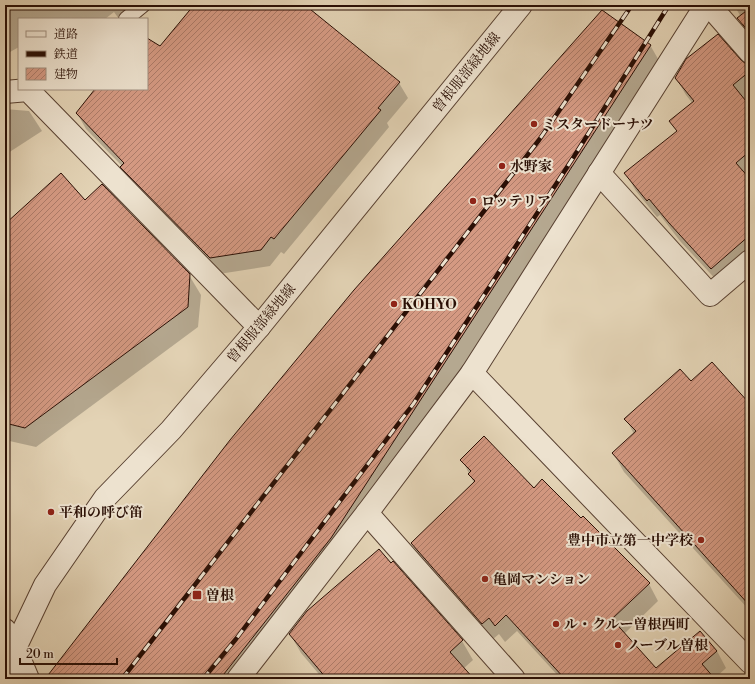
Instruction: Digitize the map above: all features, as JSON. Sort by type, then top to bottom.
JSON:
[{"type":"street","name":"曽根服部緑地線","points":[[5,679],[10,640],[45,585],[105,498],[171,430],[259,327],[521,5]]},
{"type":"street","points":[[238,679],[368,513],[472,373],[707,5],[750,52]]},
{"type":"street","points":[[5,92],[21,90]]},
{"type":"street","points":[[30,90],[259,327]]},
{"type":"street","points":[[599,173],[710,295],[750,261]]},
{"type":"street","points":[[472,373],[750,662]]},
{"type":"street","points":[[368,513],[514,679]]},
{"type":"street","points":[[10,640],[28,679]]},
{"type":"lane","points":[[127,18],[143,5]]},
{"type":"building","points":[[194,5],[305,5],[400,82],[378,108],[381,110],[274,239],[271,237],[261,250],[210,258],[120,167],[124,163],[76,113],[94,90],[148,90],[148,39],[160,46]]},
{"type":"building","points":[[750,8],[750,33],[737,18]]},
{"type":"building","points":[[602,10],[651,45],[331,538],[220,679],[45,679],[230,440],[354,290]]},
{"type":"building","points":[[718,34],[741,60],[746,64],[750,64],[750,71],[733,85],[750,106],[750,151],[736,163],[750,179],[750,235],[711,269],[649,199],[647,201],[624,173],[677,131],[669,121],[694,101],[675,78],[686,59]]},
{"type":"building","points":[[61,173],[85,200],[102,184],[190,274],[188,307],[25,428],[5,423],[5,224]]},
{"type":"building","points":[[712,362],[750,404],[750,606],[612,453],[636,431],[624,419],[680,369],[691,381]]},
{"type":"building","points":[[484,436],[534,488],[542,479],[581,518],[583,516],[650,583],[612,619],[656,668],[700,631],[717,651],[702,664],[715,679],[565,679],[506,615],[495,626],[489,618],[482,624],[411,543],[475,481],[468,474],[471,471],[460,460]]},
{"type":"building","points":[[379,549],[391,563],[393,561],[463,640],[450,652],[474,679],[327,679],[289,634],[307,611]]},
{"type":"railway","points":[[122,679],[539,140],[632,5]]},
{"type":"railway","points":[[203,679],[236,639],[414,403],[573,158],[669,5]]},
{"type":"place","name":"ミスタードーナツ","points":[[534,124]]},
{"type":"place","name":"水野家","points":[[502,166]]},
{"type":"place","name":"ロッテリア","points":[[473,201]]},
{"type":"place","name":"KOHYO","points":[[394,304]]},
{"type":"place","name":"平和の呼び笛","points":[[51,512]]},
{"type":"place","name":"豊中市立第一中学校","points":[[701,540]]},
{"type":"place","name":"亀岡マンション","points":[[485,579]]},
{"type":"place","name":"曽根","points":[[197,595]]},
{"type":"place","name":"ル・クルー曽根西町","points":[[556,624]]},
{"type":"place","name":"ノーブル曽根","points":[[618,645]]}]
